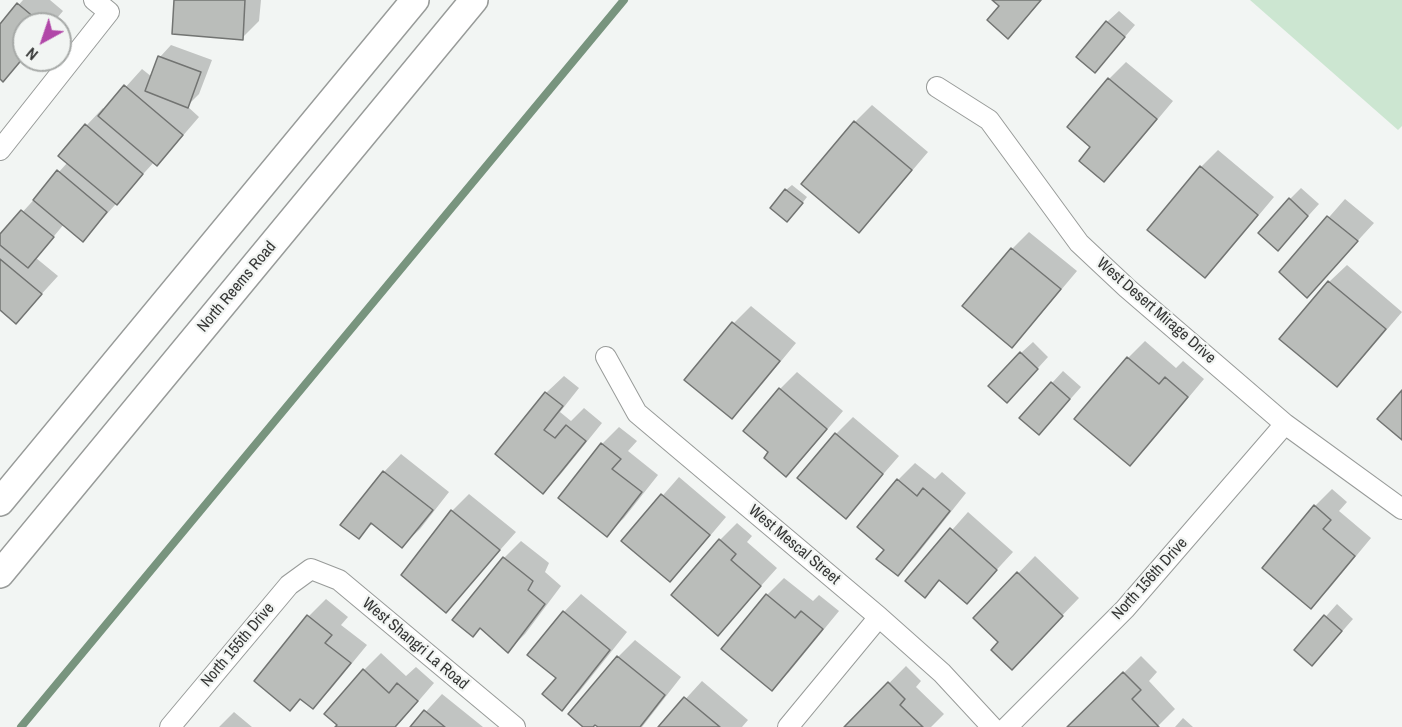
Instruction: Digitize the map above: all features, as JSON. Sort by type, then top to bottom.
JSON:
[{"type":"main road","points":[[0,502],[415,0]]},
{"type":"main road","name":"North Reems Road","points":[[0,574],[474,0]]},
{"type":"street","points":[[0,150],[102,6]]},
{"type":"street","name":"West Desert Mirage Drive","points":[[937,87],[988,120],[1079,243],[1127,288],[1285,424],[1402,509]]},
{"type":"street","name":"West Mescal Street","points":[[606,357],[637,413],[879,617],[942,673],[992,727]]},
{"type":"street","name":"North 156th Drive","points":[[1007,727],[1125,609],[1285,424]]},
{"type":"street","name":"North 155th Drive","points":[[170,727],[289,585],[311,569]]},
{"type":"street","name":"West Shangri La Road","points":[[311,569],[339,580],[515,727]]},
{"type":"street","points":[[788,727],[879,617]]},
{"type":"green space","points":[[1250,0],[1402,0],[1402,126],[1398,130]]},
{"type":"building","points":[[174,0],[245,0],[243,40],[172,34]]},
{"type":"building","points":[[992,0],[1041,0],[1008,39],[987,20],[999,6]]},
{"type":"building","points":[[17,3],[28,12],[12,12],[12,71],[3,82],[0,79],[0,24]]},
{"type":"building","points":[[1106,21],[1125,37],[1095,73],[1076,57]]},
{"type":"building","points":[[158,56],[201,72],[188,108],[145,91]]},
{"type":"building","points":[[1108,78],[1157,119],[1104,182],[1079,161],[1090,147],[1067,127]]},
{"type":"building","points":[[124,85],[183,135],[157,166],[98,116]]},
{"type":"building","points":[[854,121],[912,170],[859,233],[801,184]]},
{"type":"building","points":[[85,124],[143,174],[117,205],[58,156]]},
{"type":"building","points":[[1200,166],[1258,215],[1205,278],[1147,230]]},
{"type":"building","points":[[57,170],[107,212],[83,242],[33,200]]},
{"type":"building","points":[[785,189],[803,203],[787,222],[770,208]]},
{"type":"building","points":[[1289,198],[1308,216],[1278,251],[1258,233]]},
{"type":"building","points":[[21,210],[54,237],[28,268],[0,245],[0,234]]},
{"type":"building","points":[[1327,216],[1358,241],[1307,298],[1279,272]]},
{"type":"building","points":[[1011,248],[1061,289],[1012,348],[962,306]]},
{"type":"building","points":[[0,259],[42,294],[16,324],[0,310]]},
{"type":"building","points":[[1328,281],[1386,329],[1337,387],[1279,339]]},
{"type":"building","points":[[732,322],[780,361],[732,419],[684,380]]},
{"type":"building","points":[[1020,352],[1038,369],[1007,403],[988,386]]},
{"type":"building","points":[[1127,357],[1159,384],[1165,377],[1188,397],[1130,466],[1074,419]]},
{"type":"building","points":[[1051,382],[1070,399],[1039,435],[1019,418]]},
{"type":"building","points":[[779,388],[827,429],[786,477],[764,458],[768,452],[743,431]]},
{"type":"building","points":[[1402,390],[1402,440],[1377,419]]},
{"type":"building","points":[[545,392],[563,406],[544,430],[555,438],[566,425],[586,441],[543,494],[495,454]]},
{"type":"building","points":[[835,433],[883,474],[846,519],[797,478]]},
{"type":"building","points":[[601,443],[621,459],[612,469],[642,492],[607,537],[558,498]]},
{"type":"building","points":[[383,471],[433,510],[402,548],[371,523],[359,539],[340,525]]},
{"type":"building","points":[[897,479],[917,496],[923,488],[950,511],[898,576],[876,559],[884,550],[857,527]]},
{"type":"building","points":[[661,494],[710,535],[670,582],[621,541]]},
{"type":"building","points":[[1314,505],[1331,520],[1323,529],[1355,556],[1311,609],[1262,568]]},
{"type":"building","points":[[451,510],[500,550],[446,613],[401,575]]},
{"type":"building","points":[[950,528],[997,570],[967,604],[939,580],[925,598],[905,581]]},
{"type":"building","points":[[719,539],[736,554],[731,560],[761,586],[718,636],[671,595]]},
{"type":"building","points":[[503,557],[533,581],[528,590],[545,604],[508,653],[480,628],[473,637],[452,620]]},
{"type":"building","points":[[1017,572],[1063,616],[1012,670],[991,650],[998,642],[973,618]]},
{"type":"building","points":[[766,594],[795,618],[801,611],[823,629],[772,691],[721,649]]},
{"type":"building","points":[[563,611],[610,650],[562,711],[542,694],[556,678],[527,655]]},
{"type":"building","points":[[307,615],[332,635],[325,643],[351,663],[313,709],[300,699],[290,711],[254,681]]},
{"type":"building","points":[[1324,615],[1342,631],[1312,666],[1294,650]]},
{"type":"building","points":[[617,656],[665,695],[640,727],[598,727],[595,725],[583,727],[568,714]]},
{"type":"building","points":[[363,669],[389,693],[397,683],[418,701],[395,727],[335,727],[337,725],[324,714]]},
{"type":"building","points":[[1123,672],[1141,690],[1132,699],[1159,727],[1067,727]]},
{"type":"building","points":[[888,682],[905,699],[900,705],[923,727],[844,727]]},
{"type":"building","points":[[684,697],[720,727],[658,727]]},
{"type":"building","points":[[424,710],[445,727],[410,727]]},
{"type":"waterway","points":[[21,727],[624,0]]}]
